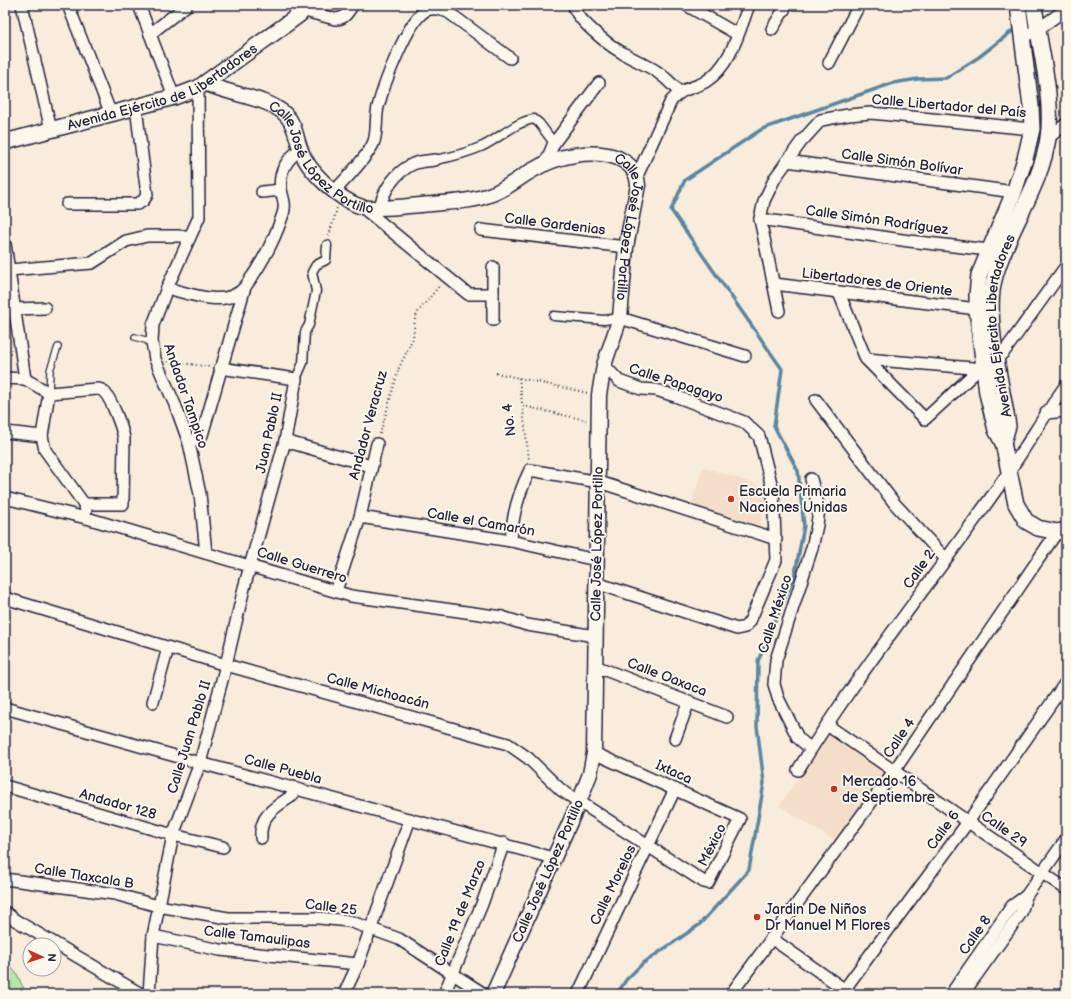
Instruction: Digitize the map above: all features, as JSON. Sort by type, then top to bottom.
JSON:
[{"type":"main road","name":"Avenida Ejército Libertadores","points":[[1003,443],[996,430],[982,369],[977,294],[980,275],[1014,192],[1025,159],[1032,129],[1032,106],[1018,5]]},
{"type":"main road","name":"Avenida Ejército Libertadores","points":[[1003,443],[1008,426],[991,319],[990,298],[995,276],[1044,158],[1048,138],[1049,100],[1034,5]]},
{"type":"main road","name":"Avenida Ejército de Libertadores","points":[[5,142],[174,97],[202,85],[300,14],[303,7]]},
{"type":"main road","points":[[1003,443],[1008,473],[1016,504],[1026,520],[1038,528],[1061,531]]},
{"type":"street","points":[[22,5],[51,130]]},
{"type":"street","points":[[68,5],[111,114]]},
{"type":"street","points":[[139,5],[174,97]]},
{"type":"street","points":[[150,34],[187,5]]},
{"type":"street","points":[[303,7],[335,19],[341,19],[353,5]]},
{"type":"street","points":[[686,5],[737,34]]},
{"type":"street","points":[[637,176],[671,101],[679,92],[705,82],[727,61],[748,5]]},
{"type":"street","points":[[772,30],[787,5]]},
{"type":"street","points":[[829,63],[859,5]]},
{"type":"street","points":[[574,7],[576,13],[593,30],[620,52],[656,71],[670,82],[679,92]]},
{"type":"street","points":[[337,194],[373,143],[380,97],[401,44],[416,21],[427,10],[436,9],[448,12],[510,58]]},
{"type":"street","points":[[1023,37],[1037,30],[1066,9]]},
{"type":"street","points":[[545,164],[554,143],[599,84]]},
{"type":"street","name":"Calle José López Portillo","points":[[202,85],[274,105],[288,116],[296,132],[300,148],[307,163],[337,194],[362,207],[380,208],[467,200],[488,196],[508,187],[533,169],[545,164],[586,154],[601,154],[623,161],[633,169],[637,176],[638,185],[626,247],[620,318],[604,366],[599,395],[599,482],[596,560],[594,752],[590,774],[579,802],[493,994]]},
{"type":"street","name":"Andador Tampico","points":[[202,85],[199,217],[167,288],[154,325],[152,342],[155,359],[176,407],[189,443],[200,494],[206,553]]},
{"type":"street","points":[[67,204],[137,204],[144,201],[147,194],[136,107]]},
{"type":"street","name":"Calle Libertador del País","points":[[760,219],[764,201],[775,178],[821,120],[848,115],[871,113],[898,114],[1032,129]]},
{"type":"street","points":[[380,208],[386,190],[402,173],[414,164],[458,155],[482,146],[525,120],[534,119],[540,123],[554,143]]},
{"type":"street","points":[[1048,138],[1066,124]]},
{"type":"street","points":[[167,288],[197,296],[215,298],[232,297],[245,287],[255,274],[284,213],[285,201],[281,190],[281,170],[288,158],[300,148]]},
{"type":"street","name":"Calle Simón Bolívar","points":[[787,161],[1014,192]]},
{"type":"street","points":[[262,192],[281,190]]},
{"type":"street","points":[[362,207],[468,294],[493,294]]},
{"type":"street","points":[[760,219],[766,254],[779,311]]},
{"type":"street","name":"Calle Simón Rodríguez","points":[[760,219],[909,241],[989,250]]},
{"type":"street","name":"Calle Gardenias","points":[[481,230],[626,247]]},
{"type":"street","points":[[9,270],[92,263],[126,242],[147,236],[190,236]]},
{"type":"street","points":[[5,244],[9,270],[11,304],[25,379]]},
{"type":"street","points":[[220,368],[296,380],[303,363],[305,332],[309,325],[316,292],[312,272],[316,265],[326,260],[326,245]]},
{"type":"street","points":[[997,358],[1004,352],[1066,266]]},
{"type":"street","points":[[493,267],[493,320]]},
{"type":"street","name":"Libertadores de Oriente","points":[[774,284],[977,309]]},
{"type":"street","points":[[189,443],[202,435],[220,368],[245,287]]},
{"type":"street","points":[[839,293],[866,359],[925,419],[982,369]]},
{"type":"street","points":[[11,304],[45,308]]},
{"type":"street","points":[[554,316],[604,320],[620,318],[745,356]]},
{"type":"street","points":[[866,359],[982,369]]},
{"type":"street","name":"Calle Papagayo","points":[[604,366],[619,380],[626,384],[641,389],[656,390],[675,396],[744,422],[759,436],[773,491],[776,539]]},
{"type":"street","points":[[5,378],[25,379],[49,393],[96,388],[103,390],[122,428],[124,438],[124,504],[84,504]]},
{"type":"street","name":"Juan Pablo II","points":[[271,492],[286,441],[296,380]]},
{"type":"street","name":"Calle 2","points":[[798,770],[827,725],[945,558],[1008,473],[1046,413],[1066,385]]},
{"type":"street","points":[[49,393],[42,436],[45,450],[84,504],[90,519]]},
{"type":"street","points":[[816,400],[895,504],[945,558]]},
{"type":"street","points":[[1046,413],[1066,411]]},
{"type":"street","points":[[5,432],[42,436]]},
{"type":"street","points":[[286,441],[371,466]]},
{"type":"street","name":"Andador Veracruz","points":[[336,591],[360,517],[377,444]]},
{"type":"street","points":[[511,541],[518,499],[530,470],[599,482],[776,539],[776,560],[753,614],[745,627],[737,628],[596,583]]},
{"type":"street","name":"Calle México","points":[[811,479],[819,508],[817,525],[812,548],[776,660],[774,684],[778,698],[798,738],[811,749]]},
{"type":"street","name":"Calle Juan Pablo II","points":[[149,994],[153,936],[173,835],[200,763],[226,665],[250,565],[271,492]]},
{"type":"street","name":"Calle Guerrero","points":[[5,498],[90,519],[351,596],[502,617],[527,625],[595,636]]},
{"type":"street","name":"Calle el Camarón","points":[[360,517],[511,541],[596,560]]},
{"type":"street","name":"Calle 4","points":[[731,994],[894,771],[1061,531]]},
{"type":"street","name":"Calle Michoacán","points":[[5,598],[226,665],[508,744],[528,758],[561,790],[648,848],[708,884]]},
{"type":"street","points":[[153,702],[168,648]]},
{"type":"street","name":"Calle Oaxaca","points":[[595,666],[727,717]]},
{"type":"street","name":"Calle 6","points":[[845,992],[968,822],[1066,682]]},
{"type":"street","points":[[675,739],[688,701]]},
{"type":"street","name":"Calle Puebla","points":[[5,708],[200,763],[410,818],[553,858]]},
{"type":"street","name":"Calle 29","points":[[827,725],[1066,889]]},
{"type":"street","name":"Ixtaca","points":[[594,752],[740,819]]},
{"type":"street","name":"Andador 128","points":[[5,786],[173,835],[223,847]]},
{"type":"street","points":[[261,838],[260,832],[264,820],[270,811],[292,796],[293,787]]},
{"type":"street","name":"Calle Morelos","points":[[578,994],[675,789]]},
{"type":"street","points":[[344,994],[358,964],[410,818]]},
{"type":"street","name":"México","points":[[708,884],[740,819]]},
{"type":"street","name":"Calle 8","points":[[963,994],[1021,913],[1026,896],[1066,839]]},
{"type":"street","name":"Calle 19 de Marzo","points":[[444,994],[482,904],[504,844]]},
{"type":"street","name":"Calle Tlaxcala B","points":[[5,879],[114,894],[158,906]]},
{"type":"street","name":"Calle 8","points":[[952,994],[1012,906],[1026,896]]},
{"type":"street","name":"Calle 25","points":[[158,906],[228,918],[319,918],[348,921],[399,939],[484,994]]},
{"type":"street","points":[[5,912],[15,920],[141,994]]},
{"type":"street","name":"Calle Tamaulipas","points":[[153,936],[220,950],[358,964]]},
{"type":"street","points":[[771,938],[845,992]]},
{"type":"lane","points":[[135,337],[152,342]]},
{"type":"lane","points":[[49,393],[50,370],[58,347]]},
{"type":"path","points":[[326,245],[337,194]]},
{"type":"path","name":"Andador Veracruz","points":[[377,444],[399,368],[413,338],[415,319],[418,312],[448,277]]},
{"type":"path","points":[[155,359],[220,368]]},
{"type":"path","points":[[496,373],[599,395]]},
{"type":"path","name":"No. 4","points":[[519,378],[530,470]]},
{"type":"path","points":[[523,406],[599,423]]},
{"type":"shaded area","name":"Escuela Primaria Naciones Unidas","points":[[703,467],[771,489],[758,530],[690,508]]},
{"type":"shaded area","name":"Mercado 16 de Septiembre","points":[[830,732],[890,772],[837,842],[779,806]]},
{"type":"green space","points":[[5,961],[17,974],[26,994],[5,994]]},
{"type":"waterway","points":[[617,994],[626,980],[642,964],[699,925],[749,870],[764,783],[757,726],[758,661],[795,574],[804,526],[798,471],[774,426],[782,369],[671,210],[685,180],[762,129],[893,83],[918,79],[946,78],[979,57],[1016,28]]},
{"type":"place","name":"Escuela Primaria Naciones Unidas","points":[[731,499]]},
{"type":"place","name":"Mercado 16 de Septiembre","points":[[834,789]]},
{"type":"place","name":"Jardin De Niños Dr Manuel M Flores","points":[[757,917]]}]
